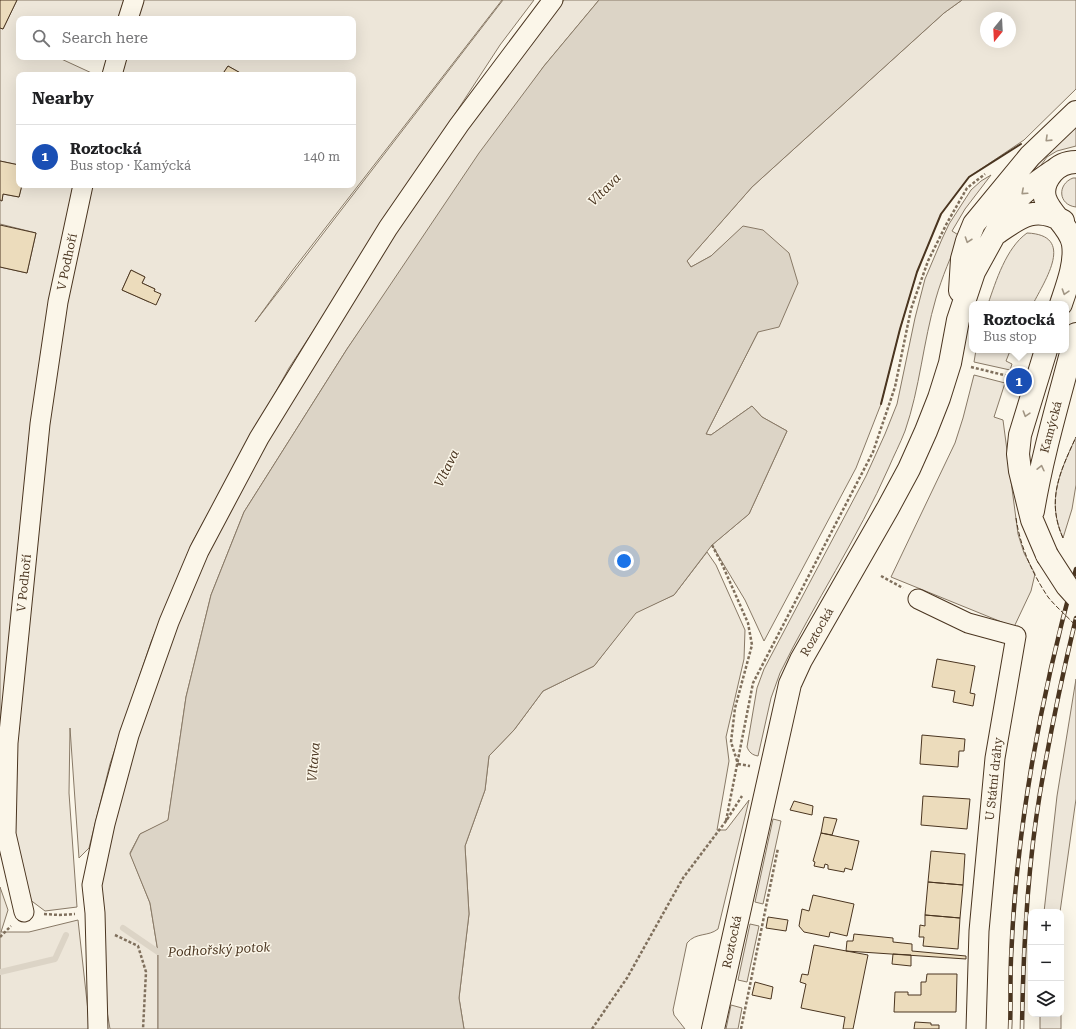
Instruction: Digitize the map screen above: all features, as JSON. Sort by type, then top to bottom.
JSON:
[{"type":"main road","points":[[958,320],[962,259],[974,224],[1030,156],[1076,112]]},
{"type":"main road","points":[[1062,301],[1072,264],[1074,245],[1066,220],[1048,207],[1045,195],[1048,179],[1068,163]]},
{"type":"main road","name":"Roztocká","points":[[713,1029],[790,684],[801,660],[891,501],[926,431],[939,398],[950,363],[958,320],[974,272],[1007,212],[1019,196],[1068,163]]},
{"type":"main road","name":"Roztocká","points":[[994,235],[1018,219],[1037,212],[1066,220]]},
{"type":"main road","name":"Kamýcká","points":[[1032,520],[1039,476],[1076,334]]},
{"type":"main road","points":[[1045,353],[1022,429],[1018,454],[1020,471],[1032,520],[1047,555],[1067,586],[1076,596]]},
{"type":"main road","points":[[1051,426],[1076,367]]},
{"type":"street","points":[[129,16],[134,0]]},
{"type":"street","points":[[98,1029],[95,919],[92,885],[105,824],[129,735],[169,622],[199,551],[259,438],[388,228],[459,125],[554,0]]},
{"type":"street","points":[[113,72],[116,60]]},
{"type":"street","name":"V Podhoří","points":[[24,912],[6,834],[8,743],[40,424],[58,302],[82,188]]},
{"type":"street","name":"U Státní dráhy","points":[[918,599],[968,623],[1016,636],[995,758],[980,931],[976,1029]]},
{"type":"path","points":[[726,821],[753,682],[873,452],[895,387],[911,309],[928,261],[967,188],[989,171]]},
{"type":"path","points":[[968,366],[1012,377]]},
{"type":"path","points":[[712,545],[748,623],[752,645],[735,708],[731,742],[738,764]]},
{"type":"path","points":[[881,576],[902,586]]},
{"type":"path","points":[[592,1029],[627,978],[683,878],[726,821],[745,790]]},
{"type":"path","points":[[741,1029],[778,845]]},
{"type":"path","points":[[24,912],[95,919],[138,946],[146,972],[143,1029]]},
{"type":"shaded area","points":[[17,0],[124,0],[119,16],[16,16],[16,60],[64,60],[90,72],[16,72],[16,164],[0,161],[0,28],[3,29]]},
{"type":"shaded area","points":[[134,0],[502,0],[292,271],[255,322],[503,0],[534,0],[500,45],[289,368],[193,541],[151,642],[110,764],[89,848],[79,858],[70,728],[69,793],[77,907],[45,911],[29,899],[9,821],[52,347],[83,188],[356,188],[356,72],[239,72],[228,66],[224,72],[110,72],[114,60],[356,60],[356,16],[129,16]],"holes":[[[131,270],[145,277],[142,283],[155,289],[149,302],[122,290]]]},
{"type":"shaded area","points":[[564,0],[599,0],[544,66],[347,349],[244,512],[211,595],[186,697],[168,821],[140,834],[130,853],[150,903],[158,952],[158,1029],[110,1029],[104,993],[100,884],[134,737],[204,552],[326,339],[476,111]]},
{"type":"shaded area","points":[[962,0],[1076,0],[1076,89],[1024,140],[969,177],[941,214],[917,272],[900,329],[881,404],[856,468],[764,641],[745,600],[712,545],[749,514],[787,431],[762,417],[752,406],[711,435],[706,434],[758,332],[743,227],[711,256],[691,267],[687,261],[752,187],[944,13]]},
{"type":"shaded area","points":[[1076,127],[1076,146],[1057,151],[1047,157],[1039,168],[1015,188],[1050,147]]},
{"type":"shaded area","points":[[991,175],[965,209],[952,231],[960,236],[936,298],[910,415],[903,436],[864,519],[780,673],[771,698],[758,756],[754,755],[747,747],[757,688],[764,669],[866,476],[885,434],[897,404],[915,318],[925,279],[942,239],[949,224],[971,190]]},
{"type":"shaded area","points":[[1073,178],[1076,178],[1076,207],[1066,202],[1063,199],[1062,194],[1064,185]]},
{"type":"shaded area","points":[[21,188],[77,188],[0,734],[0,267],[27,273],[36,233],[0,224],[0,200],[2,201],[3,194],[19,197]]},
{"type":"shaded area","points":[[1027,233],[1042,236],[1050,242],[1054,250],[1053,260],[1044,283],[1035,301],[989,301],[998,275],[1013,247]]},
{"type":"shaded area","points":[[976,353],[1009,353],[1006,361],[1012,364],[1010,370],[974,362]]},
{"type":"shaded area","points":[[974,375],[1005,383],[994,417],[1003,420],[1018,534],[1024,553],[1035,574],[1031,591],[1014,627],[891,577],[955,443]]},
{"type":"shaded area","points":[[1076,437],[1076,485],[1072,509],[1063,538],[1058,524],[1055,499],[1060,474]]},
{"type":"shaded area","points":[[707,552],[716,565],[745,630],[744,659],[726,737],[729,761],[717,830],[726,830],[749,800],[718,929],[710,933],[694,937],[687,943],[673,1010],[674,1015],[685,1029],[464,1029],[459,998],[469,914],[465,846],[485,790],[489,756],[514,730],[543,691],[594,666],[636,612],[674,595]]},
{"type":"shaded area","points":[[1076,679],[1076,799],[1060,909],[1044,909],[1057,796]]},
{"type":"shaded area","points":[[773,819],[781,821],[763,904],[755,902]]},
{"type":"shaded area","points":[[0,887],[8,910],[1,932],[29,932],[78,920],[90,1029],[0,1029]]},
{"type":"shaded area","points":[[750,924],[759,926],[747,982],[738,980]]},
{"type":"shaded area","points":[[731,1005],[742,1008],[738,1029],[726,1029]]},
{"type":"shaded area","points":[[1040,1017],[1061,1017],[1061,1029],[1040,1029]]},
{"type":"water","name":"Vltava","points":[[599,0],[962,0],[944,13],[752,187],[687,261],[691,267],[711,256],[743,226],[763,230],[789,253],[798,283],[779,327],[758,332],[706,434],[711,435],[752,406],[762,417],[787,431],[749,514],[712,545],[674,595],[636,613],[594,666],[543,691],[514,730],[489,756],[485,790],[465,846],[469,914],[459,998],[464,1029],[158,1029],[158,952],[150,903],[130,854],[140,834],[168,820],[186,697],[211,595],[244,512],[347,349],[479,153],[544,66]]},
{"type":"building","points":[[0,0],[17,0],[3,29],[0,28]]},
{"type":"building","points":[[228,66],[239,72],[224,72]]},
{"type":"building","points":[[0,161],[16,164],[16,188],[21,188],[19,197],[3,194],[2,201],[0,200]]},
{"type":"building","points":[[0,225],[36,233],[27,273],[0,267]]},
{"type":"building","points":[[131,270],[145,277],[142,283],[155,289],[154,291],[161,294],[156,305],[122,290]]},
{"type":"building","points":[[937,659],[975,666],[970,693],[975,694],[973,706],[953,702],[955,691],[932,687]]},
{"type":"building","points":[[922,735],[965,739],[964,751],[959,751],[958,767],[920,764]]},
{"type":"building","points":[[923,796],[970,799],[967,829],[921,825]]},
{"type":"building","points":[[794,801],[813,806],[812,815],[790,810]]},
{"type":"building","points":[[824,817],[837,819],[832,835],[821,833]]},
{"type":"building","points":[[821,833],[859,841],[852,870],[845,868],[844,872],[828,869],[828,865],[825,864],[824,868],[814,866],[815,862],[813,861]]},
{"type":"building","points":[[931,851],[965,854],[963,885],[928,882]]},
{"type":"building","points":[[928,882],[963,885],[960,918],[925,915]]},
{"type":"building","points":[[813,895],[854,904],[847,936],[830,932],[829,937],[804,932],[799,926],[802,909],[809,911]]},
{"type":"building","points":[[925,915],[960,918],[958,949],[923,946],[924,937],[919,937],[920,925],[925,926]]},
{"type":"building","points":[[768,917],[788,920],[786,931],[766,928]]},
{"type":"building","points":[[854,934],[893,938],[893,942],[912,944],[912,951],[966,956],[966,959],[846,951],[847,941],[853,941]]},
{"type":"building","points":[[814,945],[868,955],[853,1029],[843,1029],[845,1017],[801,1008],[806,984],[800,982],[802,974],[808,975]]},
{"type":"building","points":[[893,954],[911,955],[911,966],[892,964]]},
{"type":"building","points":[[927,974],[957,974],[956,1012],[894,1012],[895,992],[908,992],[908,995],[921,995],[921,982],[926,982]]},
{"type":"building","points":[[755,982],[773,987],[771,999],[752,995]]},
{"type":"building","points":[[915,1022],[939,1025],[939,1029],[914,1029]]},
{"type":"waterway","name":"Podhořský potok","points":[[123,928],[158,952],[165,952]]},
{"type":"waterway","name":"Podhořský potok","points":[[0,972],[55,959],[66,935]]},
{"type":"railway","points":[[1010,1029],[1011,968],[1018,861],[1032,762],[1041,713],[1063,617],[1076,569]]},
{"type":"railway","points":[[1022,1029],[1026,911],[1032,852],[1040,793],[1052,727],[1076,618]]},
{"type":"fence","points":[[1063,538],[1058,524],[1055,499],[1060,474],[1076,437]]},
{"type":"fence","points":[[1016,518],[1020,539],[1037,578],[1048,597],[1076,626]]},
{"type":"wall","points":[[881,404],[900,329],[917,272],[941,214],[969,177],[1021,144]]},
{"type":"place","name":"Roztocká","points":[[1019,381]]}]
